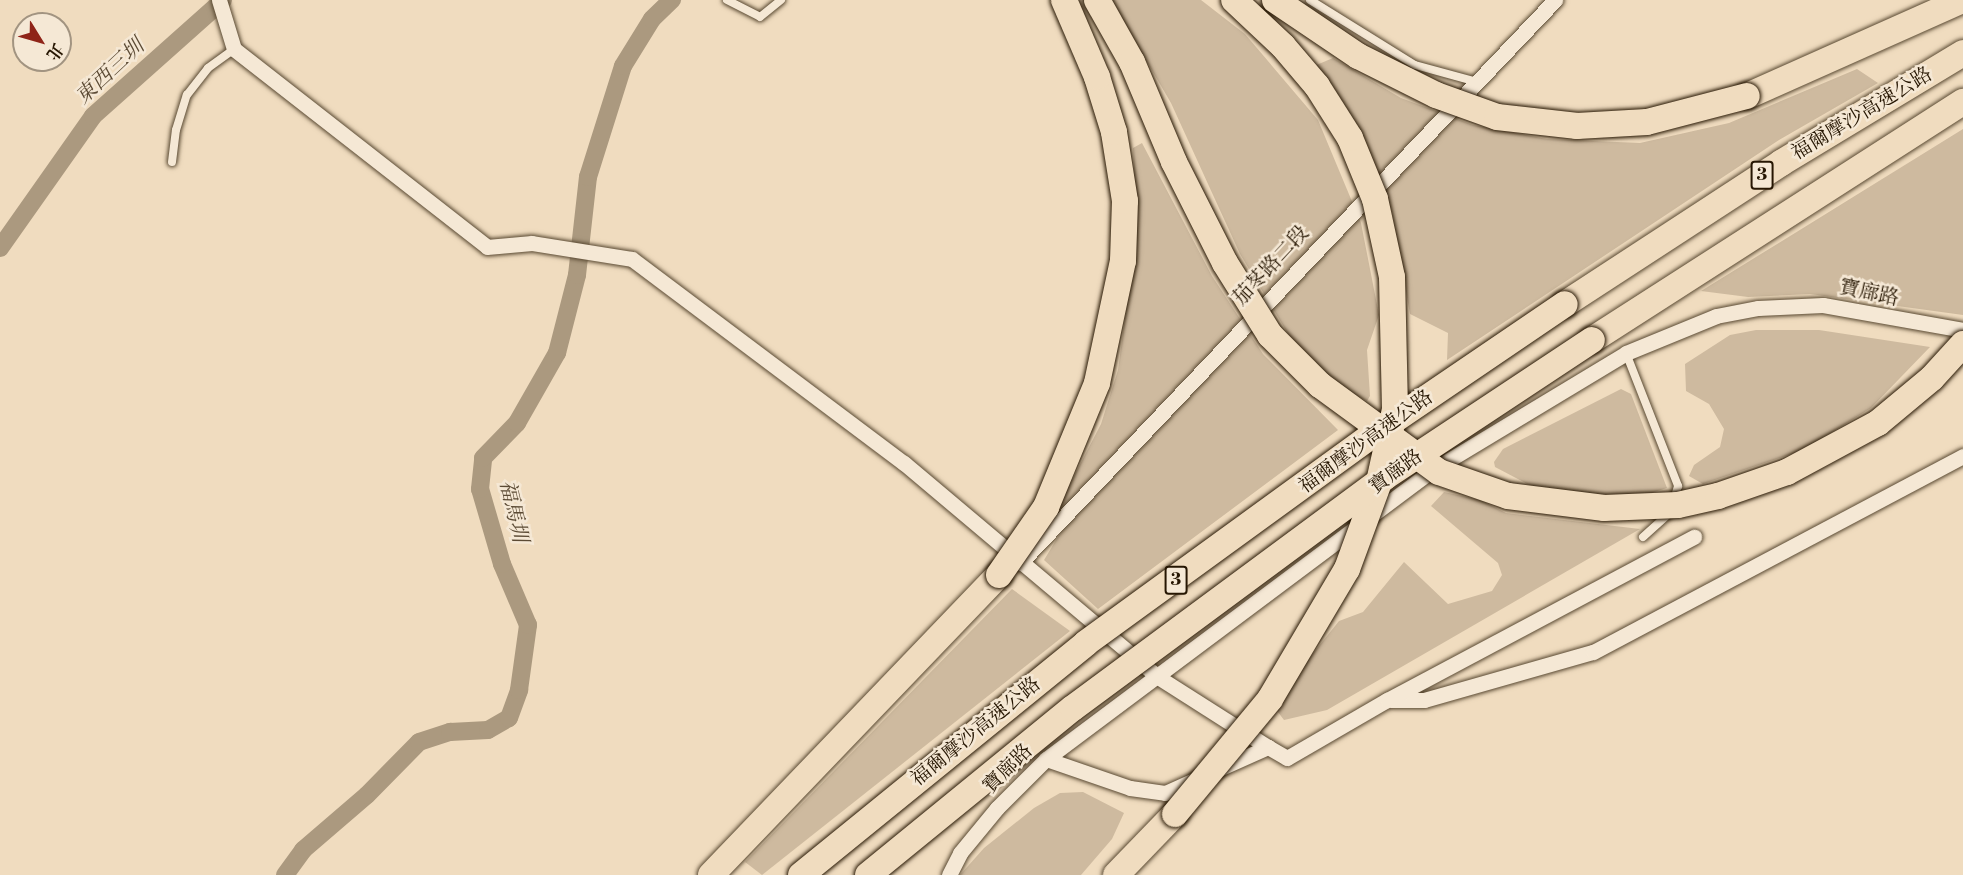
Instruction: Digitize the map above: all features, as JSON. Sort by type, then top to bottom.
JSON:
[{"type":"highway","points":[[711,875],[999,575],[1046,507],[1086,411],[1109,344],[1123,261],[1125,201],[1114,132],[1097,77],[1064,0]]},
{"type":"highway","points":[[1097,0],[1132,62],[1174,162],[1225,263],[1270,335],[1320,385],[1439,471],[1508,496],[1604,508],[1678,505],[1718,496],[1787,472],[1878,423],[1932,378],[1963,344]]},
{"type":"highway","points":[[1116,875],[1228,752],[1270,699],[1314,629],[1347,569],[1379,482],[1395,409],[1392,277],[1375,199],[1350,138],[1317,86],[1284,46],[1233,0]]},
{"type":"highway","points":[[1275,0],[1358,56],[1436,95],[1497,117],[1577,126],[1647,122],[1738,99],[1963,0]]},
{"type":"highway","name":"福爾摩沙高速公路","points":[[801,875],[1086,643],[1381,429],[1781,163],[1963,53]]},
{"type":"highway","name":"福爾摩沙高速公路","points":[[868,875],[1073,708],[1385,477],[1963,102]]},
{"type":"street","name":"茄苳路二段","points":[[1020,563],[1555,0]]},
{"type":"street","points":[[224,3],[234,49],[487,247],[532,243],[632,260],[904,463],[1158,677],[1287,758],[1387,700],[1694,537]]},
{"type":"street","name":"寶廍路","points":[[949,875],[960,853],[997,808],[1046,759],[1429,472],[1626,353],[1716,316],[1758,308],[1823,305],[1963,330]]},
{"type":"street","points":[[1387,700],[1424,700],[1593,652],[1963,456]]},
{"type":"street","points":[[1046,759],[1130,788],[1165,793],[1269,747]]},
{"type":"lane","points":[[727,0],[760,17],[781,0]]},
{"type":"lane","points":[[1310,0],[1415,65],[1477,82]]},
{"type":"lane","points":[[172,162],[176,130],[187,95],[208,68],[234,49]]},
{"type":"lane","points":[[1626,353],[1678,486],[1669,517],[1643,537]]},
{"type":"shaded area","points":[[1111,0],[1201,0],[1245,34],[1318,120],[1361,223],[1379,315],[1367,350],[1370,396],[1367,401],[1331,382],[1290,337],[1240,254],[1171,103]]},
{"type":"shaded area","points":[[1333,58],[1401,98],[1473,125],[1547,139],[1640,143],[1729,123],[1857,69],[1878,83],[1779,140],[1447,360],[1448,333],[1410,314],[1392,212],[1358,129],[1314,66]]},
{"type":"shaded area","points":[[1963,129],[1963,315],[1810,294],[1748,297],[1701,291]]},
{"type":"shaded area","points":[[1142,143],[1212,276],[1263,354],[1338,430],[1098,609],[1044,560],[1070,517],[1058,507],[1101,424],[1118,370],[1137,229],[1133,148]]},
{"type":"shaded area","points":[[1756,330],[1819,330],[1930,347],[1871,408],[1803,450],[1703,484],[1689,476],[1694,465],[1720,447],[1724,429],[1709,404],[1686,391],[1685,364],[1730,335]]},
{"type":"shaded area","points":[[1621,389],[1631,394],[1667,488],[1651,493],[1604,495],[1531,486],[1495,467],[1494,462],[1503,449]]},
{"type":"shaded area","points":[[1444,492],[1480,500],[1506,513],[1640,529],[1327,710],[1284,720],[1275,708],[1307,661],[1339,621],[1363,612],[1404,562],[1448,604],[1492,591],[1502,575],[1498,563],[1431,506]]},
{"type":"shaded area","points":[[1012,589],[1070,631],[762,875],[745,862]]},
{"type":"shaded area","points":[[1083,792],[1124,813],[1112,839],[1081,875],[960,875],[984,848],[1034,808],[1060,793]]},
{"type":"waterway","name":"東西三圳","points":[[0,248],[93,116],[223,0]]},
{"type":"waterway","name":"福馬圳","points":[[285,875],[303,850],[367,795],[419,742],[450,732],[488,730],[509,718],[519,690],[528,625],[502,564],[480,489],[483,458],[517,423],[557,353],[577,275],[588,177],[623,66],[652,19],[672,0]]}]
